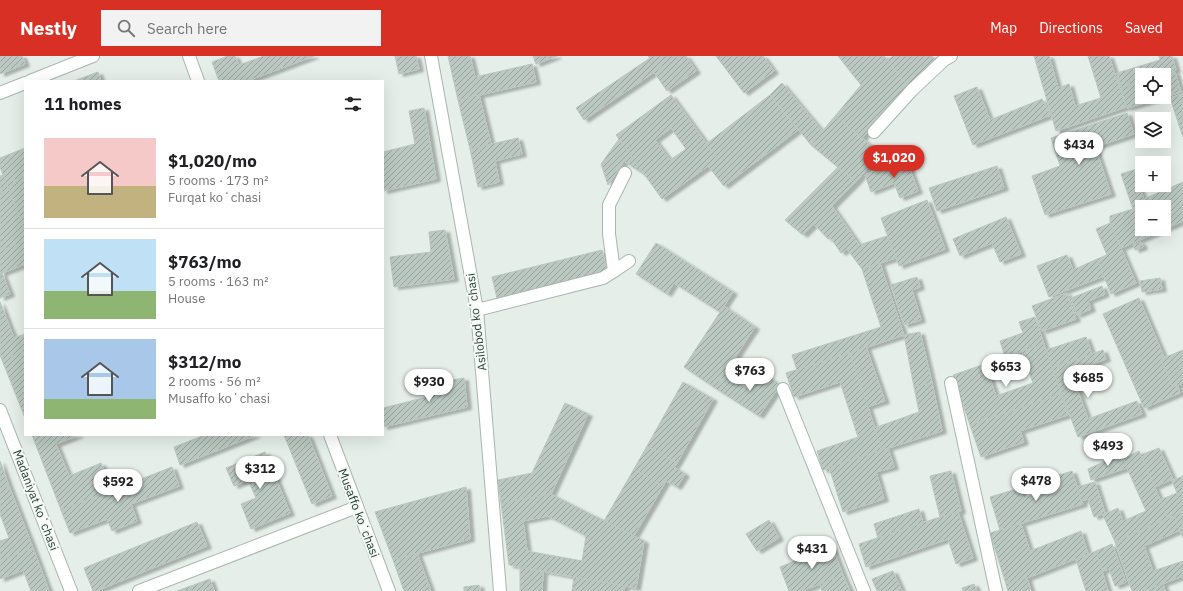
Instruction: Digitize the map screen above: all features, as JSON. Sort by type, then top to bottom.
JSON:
[{"type":"street","points":[[33,80],[93,56]]},
{"type":"street","points":[[189,56],[198,80]]},
{"type":"street","name":"Asilobod koʻchasi","points":[[431,56],[477,310],[500,591]]},
{"type":"street","points":[[874,132],[912,90],[944,60],[951,56]]},
{"type":"street","points":[[0,93],[24,83]]},
{"type":"street","points":[[614,271],[609,234],[609,205],[625,173]]},
{"type":"street","points":[[477,310],[603,278],[629,261]]},
{"type":"street","points":[[951,383],[996,591]]},
{"type":"street","points":[[783,389],[864,591]]},
{"type":"street","name":"Madaniyat koʻchasi","points":[[0,410],[71,591]]},
{"type":"street","name":"Musaffo koʻchasi","points":[[330,436],[389,591]]},
{"type":"street","points":[[139,591],[357,507]]},
{"type":"building","points":[[0,56],[22,56],[25,64],[0,74]]},
{"type":"building","points":[[228,56],[235,56],[239,65],[264,56],[314,56],[250,80],[219,80],[212,62]]},
{"type":"building","points":[[395,56],[416,56],[419,69],[399,74]]},
{"type":"building","points":[[448,56],[470,56],[475,77],[532,64],[536,82],[458,100]]},
{"type":"building","points":[[533,56],[557,56],[536,64]]},
{"type":"building","points":[[648,56],[678,56],[584,120],[576,108],[650,58]]},
{"type":"building","points":[[678,56],[686,56],[696,71],[667,91],[654,72]]},
{"type":"building","points":[[716,56],[763,56],[774,71],[744,93]]},
{"type":"building","points":[[838,56],[884,56],[907,85],[862,138],[835,116],[861,85]]},
{"type":"building","points":[[893,56],[932,56],[938,64],[907,85],[887,60]]},
{"type":"building","points":[[1034,56],[1049,56],[1058,88],[1069,84],[1075,106],[1101,98],[1088,56],[1109,56],[1126,107],[1056,131]]},
{"type":"building","points":[[1159,56],[1172,56],[1176,70],[1171,72],[1171,68],[1135,68],[1135,83],[1121,87],[1117,73],[1160,60]]},
{"type":"building","points":[[98,72],[101,80],[77,80]]},
{"type":"building","points":[[1175,72],[1181,92],[1171,95],[1171,73]]},
{"type":"building","points":[[782,83],[822,131],[811,145],[770,95]]},
{"type":"building","points":[[1135,84],[1135,104],[1140,104],[1127,108],[1121,88]]},
{"type":"building","points":[[977,87],[990,120],[1042,99],[1051,115],[973,145],[954,96]]},
{"type":"building","points":[[1183,94],[1183,137],[1171,101],[1171,98]]},
{"type":"building","points":[[479,95],[491,144],[470,149],[458,100]]},
{"type":"building","points":[[671,95],[718,159],[662,199],[616,135]],"holes":[[[671,128],[686,149],[670,160],[655,140]]]},
{"type":"building","points":[[770,95],[798,130],[724,186],[708,166],[718,159],[706,144]]},
{"type":"building","points":[[424,108],[436,179],[384,191],[384,152],[415,144],[409,111]]},
{"type":"building","points":[[1127,113],[1134,134],[1095,147],[1111,194],[1045,215],[1032,176],[1060,166],[1051,138]]},
{"type":"building","points":[[835,116],[880,153],[856,182],[811,145]]},
{"type":"building","points":[[518,138],[522,154],[495,161],[499,182],[478,187],[470,149]]},
{"type":"building","points":[[619,139],[645,175],[624,161],[608,185],[601,164]]},
{"type":"building","points":[[24,148],[24,176],[6,183],[0,167],[0,158]]},
{"type":"building","points":[[906,159],[918,191],[900,198],[894,183],[871,192],[865,175]]},
{"type":"building","points":[[997,166],[1004,188],[937,211],[929,188]]},
{"type":"building","points":[[838,167],[856,182],[803,235],[785,220]]},
{"type":"building","points":[[1135,170],[1135,192],[1141,192],[1144,199],[1160,192],[1171,192],[1171,187],[1183,182],[1183,221],[1171,226],[1171,200],[1135,200],[1135,236],[1149,236],[1121,248],[1110,223],[1110,216],[1133,209],[1121,174]]},
{"type":"building","points":[[3,175],[9,190],[0,193],[0,176]]},
{"type":"building","points":[[24,176],[24,228],[6,183]]},
{"type":"building","points":[[9,190],[24,228],[24,241],[0,251],[0,193]]},
{"type":"building","points":[[927,200],[945,249],[899,266],[881,218]]},
{"type":"building","points":[[832,206],[859,245],[887,236],[896,258],[862,269],[847,249],[841,253],[830,237],[828,239],[814,224]]},
{"type":"building","points":[[1006,217],[1021,254],[1000,262],[992,243],[960,256],[953,239]]},
{"type":"building","points":[[1110,223],[1136,283],[1111,294],[1097,259],[1107,255],[1096,229]]},
{"type":"building","points":[[445,230],[454,279],[394,287],[390,257],[431,252],[429,232]]},
{"type":"building","points":[[24,241],[24,264],[0,274],[0,251]]},
{"type":"building","points":[[1141,242],[1143,247],[1135,250],[1133,245]]},
{"type":"building","points":[[656,243],[733,292],[720,312],[674,283],[667,294],[636,274]]},
{"type":"building","points":[[602,250],[607,271],[497,298],[492,277]]},
{"type":"building","points":[[1067,255],[1073,270],[1097,259],[1104,276],[1049,297],[1037,266]]},
{"type":"building","points":[[880,263],[904,335],[797,370],[792,355],[881,327],[862,269]]},
{"type":"building","points":[[2,273],[10,294],[0,298],[0,274]]},
{"type":"building","points":[[917,277],[920,287],[912,290],[921,320],[904,325],[891,285]]},
{"type":"building","points":[[1160,278],[1162,289],[1142,292],[1140,281]]},
{"type":"building","points":[[1102,286],[1105,294],[1088,301],[1091,309],[1077,315],[1071,298]]},
{"type":"building","points":[[1067,293],[1076,319],[1042,331],[1032,306]]},
{"type":"building","points":[[1139,298],[1164,357],[1161,359],[1173,387],[1177,385],[1180,393],[1144,408],[1103,314]]},
{"type":"building","points":[[0,302],[14,338],[24,334],[24,351],[2,360],[0,355]]},
{"type":"building","points":[[724,306],[755,327],[715,388],[684,367]]},
{"type":"building","points":[[1035,317],[1044,344],[1005,357],[1000,341],[1023,333],[1019,322]]},
{"type":"building","points":[[920,332],[932,383],[914,387],[904,335]]},
{"type":"building","points":[[1086,337],[1092,354],[1052,368],[1046,350]]},
{"type":"building","points":[[1044,344],[1061,394],[970,425],[953,375],[985,364],[996,396],[1033,383],[1022,351]]},
{"type":"building","points":[[866,347],[885,401],[867,407],[850,353]]},
{"type":"building","points":[[1103,350],[1106,359],[1071,372],[1088,419],[1137,401],[1142,414],[1078,437],[1052,368]]},
{"type":"building","points":[[1183,350],[1183,383],[1173,387],[1161,359]]},
{"type":"building","points":[[24,351],[24,415],[2,360]]},
{"type":"building","points":[[850,353],[882,450],[823,470],[817,451],[858,437],[840,382],[794,397],[786,373]]},
{"type":"building","points":[[761,372],[780,385],[759,416],[715,388],[724,374],[749,390]]},
{"type":"building","points":[[464,378],[467,407],[384,427],[384,408],[427,397],[425,385]]},
{"type":"building","points":[[683,382],[713,399],[677,463],[647,446]]},
{"type":"building","points":[[932,383],[942,431],[882,450],[874,428],[919,412],[914,387]]},
{"type":"building","points":[[1061,394],[1068,415],[1020,431],[1024,442],[981,457],[970,425]]},
{"type":"building","points":[[565,403],[588,414],[551,494],[501,503],[498,480],[532,473]]},
{"type":"building","points":[[32,436],[76,436],[56,444],[69,476],[101,463],[111,490],[61,510]]},
{"type":"building","points":[[202,436],[253,436],[180,465],[174,447]]},
{"type":"building","points":[[284,436],[308,436],[332,496],[312,504]]},
{"type":"building","points":[[647,446],[677,463],[674,467],[685,474],[677,487],[666,481],[663,486],[634,469]]},
{"type":"building","points":[[888,448],[894,467],[876,472],[884,499],[843,512],[829,467]]},
{"type":"building","points":[[1159,448],[1173,479],[1154,487],[1141,455]]},
{"type":"building","points":[[1139,451],[1168,518],[1115,542],[1103,515],[1118,508],[1123,521],[1146,511],[1123,459]]},
{"type":"building","points":[[265,452],[290,513],[251,529],[241,504],[256,498],[248,480],[234,486],[226,468]]},
{"type":"building","points":[[1121,454],[1127,468],[1091,480],[1088,469]]},
{"type":"building","points":[[0,461],[9,486],[0,489]]},
{"type":"building","points":[[172,467],[179,486],[131,504],[137,521],[112,531],[107,519],[70,533],[61,510]]},
{"type":"building","points":[[634,469],[663,486],[634,536],[604,521]]},
{"type":"building","points":[[951,471],[961,511],[940,517],[930,476]]},
{"type":"building","points":[[1072,471],[1083,504],[1000,530],[990,497],[1020,488],[1023,498],[1056,488],[1053,477]]},
{"type":"building","points":[[1183,476],[1183,512],[1168,518],[1160,500],[1177,493],[1172,481]]},
{"type":"building","points":[[1095,482],[1105,513],[1094,517],[1088,499],[1081,501],[1077,487]]},
{"type":"building","points":[[9,486],[33,548],[0,561],[0,541],[9,538],[0,514],[0,489]]},
{"type":"building","points":[[466,487],[470,539],[393,560],[375,512]]},
{"type":"building","points":[[551,494],[644,541],[636,588],[509,565],[501,503]],"holes":[[[548,516],[586,536],[582,561],[527,551],[523,521]]]},
{"type":"building","points":[[919,509],[923,523],[878,538],[874,524]]},
{"type":"building","points":[[958,512],[973,558],[956,564],[948,539],[866,567],[859,544]]},
{"type":"building","points":[[1183,512],[1183,538],[1174,516]]},
{"type":"building","points":[[1174,516],[1180,530],[1144,546],[1153,571],[1183,561],[1183,576],[1143,591],[1132,591],[1115,542]]},
{"type":"building","points":[[769,520],[779,538],[757,551],[746,534]]},
{"type":"building","points":[[197,522],[207,546],[93,591],[84,568]]},
{"type":"building","points":[[1021,524],[1030,551],[1081,531],[1088,554],[1027,578],[1006,584],[990,533]]},
{"type":"building","points":[[1112,544],[1126,582],[1115,586],[1109,569],[1102,571],[1096,551]]},
{"type":"building","points":[[832,546],[843,575],[802,591],[789,591],[780,567]]},
{"type":"building","points":[[33,548],[49,591],[31,591],[23,570],[0,579],[0,561]]},
{"type":"building","points":[[1096,551],[1108,591],[1086,591],[1076,560]]},
{"type":"building","points":[[417,553],[431,591],[404,591],[393,560]]},
{"type":"building","points":[[520,567],[543,572],[542,591],[520,591]]},
{"type":"building","points":[[893,571],[902,591],[877,591],[872,579]]},
{"type":"building","points":[[843,575],[850,591],[822,591],[820,584]]},
{"type":"building","points":[[574,577],[625,586],[624,591],[572,591]]},
{"type":"building","points":[[1027,578],[1031,591],[1008,591],[1006,584]]},
{"type":"building","points":[[210,579],[214,591],[177,591]]},
{"type":"building","points":[[974,584],[977,591],[963,591],[962,588]]},
{"type":"building","points":[[1163,584],[1165,591],[1143,591]]},
{"type":"building","points":[[479,585],[480,591],[464,591],[464,587]]}]
